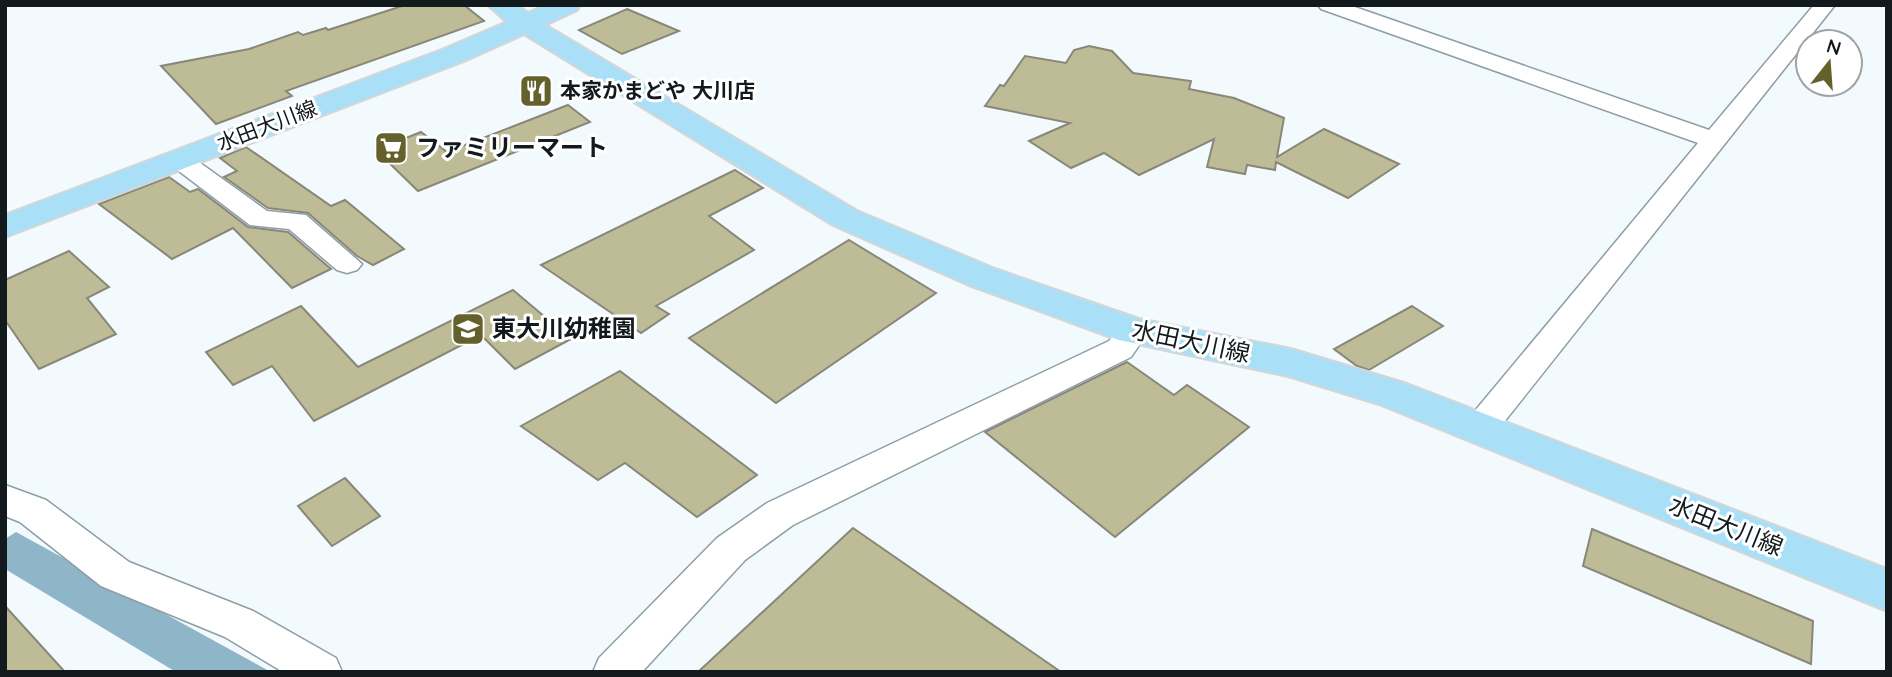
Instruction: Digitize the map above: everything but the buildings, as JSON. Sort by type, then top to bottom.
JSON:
[{"type":"main road","name":"水田大川線","points":[[500,5],[604,73],[845,218],[982,276],[1133,331],[1301,366],[1393,394],[1887,590]]},
{"type":"main road","points":[[529,24],[568,5]]},
{"type":"main road","name":"水田大川線","points":[[5,227],[529,24]]},
{"type":"street","points":[[1328,5],[1713,140]]},
{"type":"street","points":[[1481,427],[1825,5]]},
{"type":"street","points":[[180,160],[260,219],[296,221],[346,264]]},
{"type":"street","points":[[614,672],[731,549],[780,514],[1120,349],[1133,331]]},
{"type":"street","points":[[5,500],[33,511],[115,575],[239,624],[321,672]]},
{"type":"water","points":[[16,532],[271,672],[176,672],[5,569],[5,539]]},
{"type":"place","name":"本家かまどや 大川店","points":[[536,91]]},
{"type":"place","name":"ファミリーマート","points":[[391,148]]},
{"type":"place","name":"東大川幼稚園","points":[[468,329]]}]
